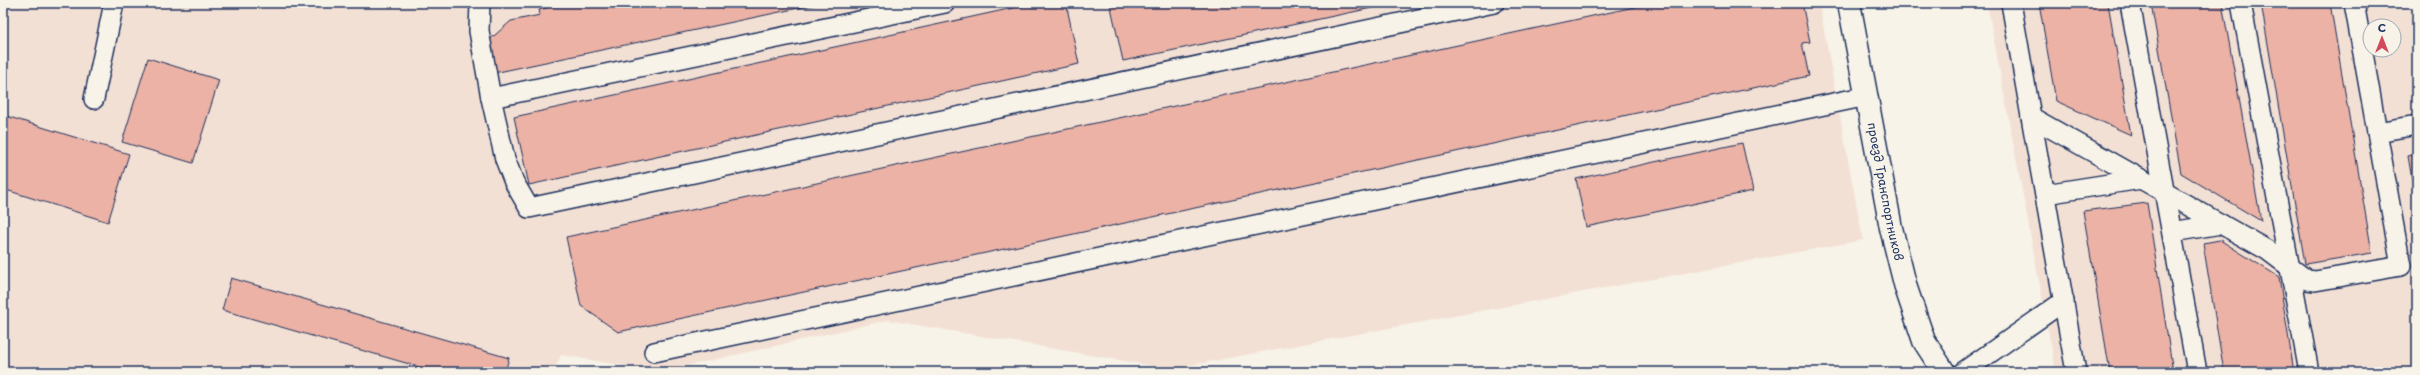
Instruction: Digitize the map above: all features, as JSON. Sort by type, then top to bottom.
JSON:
[{"type":"street","name":"проезд Транспортников","points":[[1849,3],[1891,228],[1906,288],[1924,341],[1944,372]]},
{"type":"lane","points":[[94,99],[114,3]]},
{"type":"lane","points":[[480,3],[479,31],[491,98],[505,158],[514,182],[530,208],[1494,3]]},
{"type":"lane","points":[[491,98],[945,3]]},
{"type":"lane","points":[[2011,3],[2076,372]]},
{"type":"lane","points":[[2130,3],[2197,372]]},
{"type":"lane","points":[[2241,3],[2309,372]]},
{"type":"lane","points":[[2031,117],[2267,250],[2307,280],[2315,281],[2401,266],[2354,3]]},
{"type":"lane","points":[[654,352],[1867,96]]},
{"type":"lane","points":[[2377,132],[2417,125]]},
{"type":"lane","points":[[2045,194],[2141,179]]},
{"type":"lane","points":[[2172,232],[2221,224]]},
{"type":"lane","points":[[1963,372],[2064,301]]},
{"type":"shaded area","points":[[3,3],[1819,3],[1863,240],[1170,369],[888,320],[660,372],[561,355],[553,372],[3,372]]},
{"type":"shaded area","points":[[1987,3],[2410,3],[2417,37],[2417,372],[2056,372]]},
{"type":"building","points":[[563,3],[822,3],[494,73],[487,42],[511,21],[540,15],[539,10]]},
{"type":"building","points":[[1036,3],[1066,3],[1079,64],[529,185],[514,117]]},
{"type":"building","points":[[1110,3],[1395,3],[1123,61]]},
{"type":"building","points":[[1653,3],[1802,3],[1810,42],[1802,43],[1809,76],[618,332],[581,306],[566,237]]},
{"type":"building","points":[[2039,3],[2108,3],[2131,135],[2056,101]]},
{"type":"building","points":[[2151,3],[2222,3],[2261,221],[2181,173]]},
{"type":"building","points":[[2261,3],[2330,3],[2372,253],[2305,264]]},
{"type":"building","points":[[148,58],[219,80],[193,163],[122,142]]},
{"type":"building","points":[[3,115],[129,154],[108,222],[3,189]]},
{"type":"building","points":[[1742,143],[1753,191],[1586,227],[1576,179]]},
{"type":"building","points":[[2417,154],[2417,209],[2408,156]]},
{"type":"building","points":[[2147,203],[2173,372],[2110,372],[2083,211]]},
{"type":"building","points":[[2220,240],[2279,277],[2294,372],[2224,372],[2203,243]]},
{"type":"building","points":[[231,278],[509,358],[505,372],[437,372],[222,310]]}]
